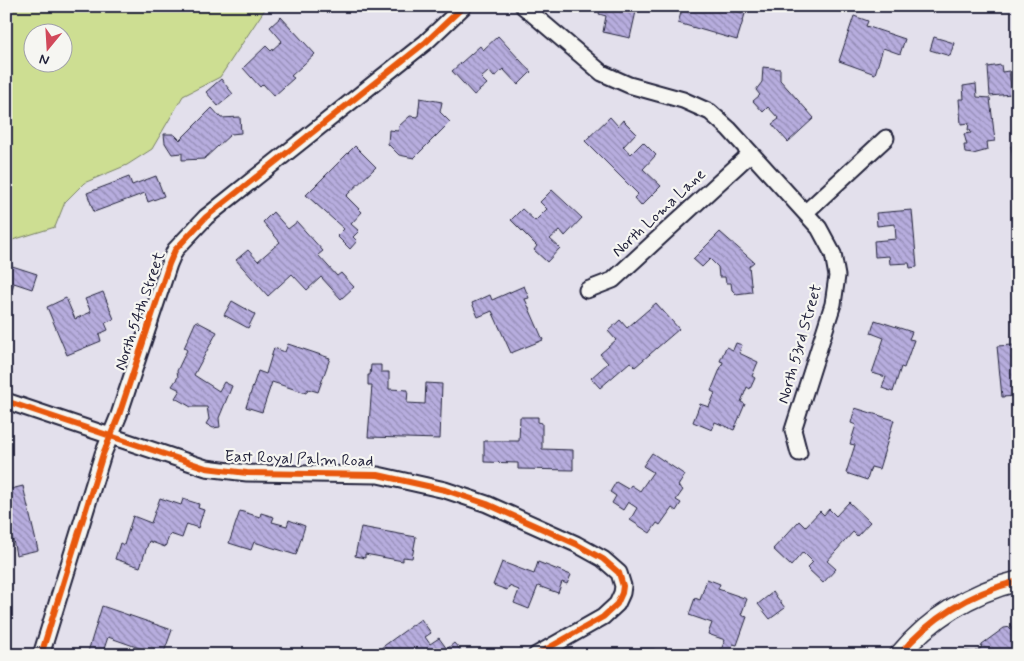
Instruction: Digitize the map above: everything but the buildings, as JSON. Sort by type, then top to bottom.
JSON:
[{"type":"street","name":"North 54th Street","points":[[41,655],[111,436],[175,250],[206,218],[426,42],[464,6]]},
{"type":"street","name":"North 53rd Street","points":[[523,6],[602,73],[629,85],[683,100],[710,112],[729,129],[819,228],[834,254],[837,276],[833,304],[794,430],[799,453]]},
{"type":"street","points":[[806,212],[886,138]]},
{"type":"street","name":"North Loma Lane","points":[[587,290],[613,280],[750,154]]},
{"type":"street","name":"East Royal Palm Road","points":[[6,401],[206,468],[230,472],[378,475],[454,493],[487,504],[604,559],[619,573],[624,586],[617,604],[602,617],[536,655]]},
{"type":"street","points":[[899,655],[919,633],[946,611],[991,588],[1018,582]]},
{"type":"green space","points":[[6,6],[267,6],[220,77],[183,96],[152,149],[127,165],[84,183],[65,202],[55,227],[6,242]]},
{"type":"cycle path","points":[[41,655],[103,454],[119,415],[175,250],[206,217],[426,42],[464,6]]},
{"type":"cycle path","points":[[6,401],[206,468],[247,473],[378,475],[445,490],[487,504],[576,544],[603,559],[619,573],[623,586],[622,593],[617,604],[603,617],[536,655]]},
{"type":"cycle path","points":[[899,655],[924,629],[952,608],[984,592],[1018,581]]}]
